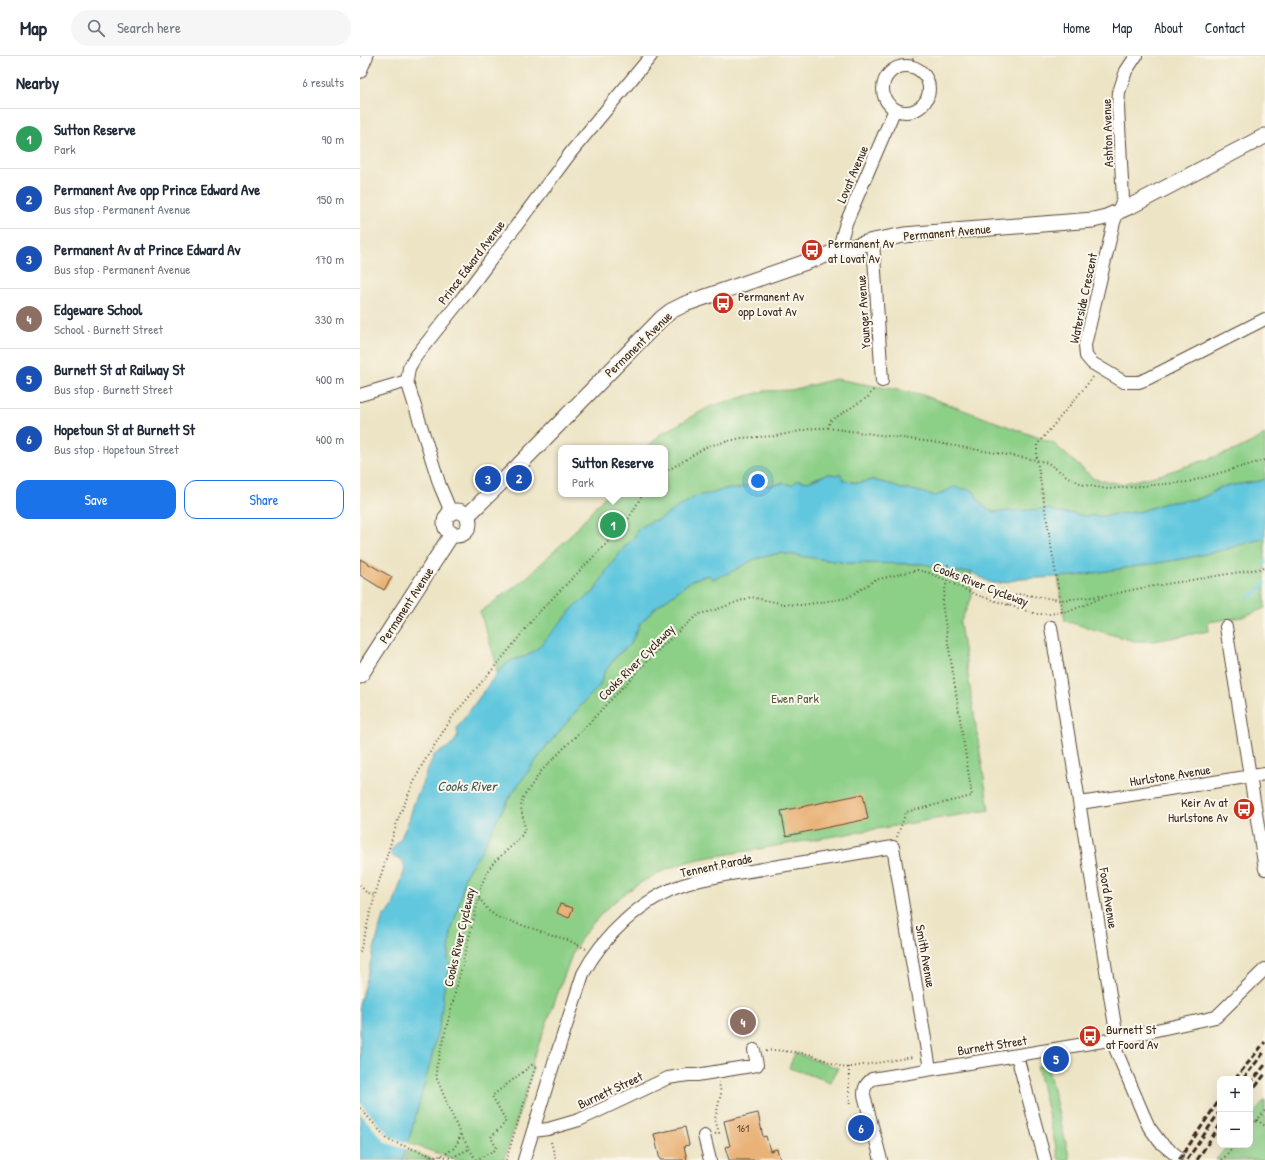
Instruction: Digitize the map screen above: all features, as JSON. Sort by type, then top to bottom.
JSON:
[{"type":"main road","name":"Permanent Avenue","points":[[467,516],[519,465],[662,318],[671,311],[685,304],[838,251],[873,241],[904,235],[1093,220],[1106,217],[1118,213],[1265,136]]},
{"type":"main road","points":[[458,510],[467,516],[469,522],[468,529],[465,532],[459,535],[452,534],[446,529],[444,522],[445,518],[450,512],[458,510]]},
{"type":"main road","name":"Permanent Avenue","points":[[360,676],[452,534]]},
{"type":"street","points":[[360,72],[367,56]]},
{"type":"street","name":"Prince Edward Avenue","points":[[407,381],[409,368],[416,356],[463,297],[572,151],[651,56]]},
{"type":"street","name":"Ashton Avenue","points":[[1118,213],[1123,198],[1118,107],[1119,92],[1126,71],[1136,56]]},
{"type":"street","points":[[912,61],[927,80],[929,87],[928,95],[919,108],[915,110],[903,111],[895,109],[885,98],[884,82],[888,75],[894,70],[912,61]]},
{"type":"street","name":"Lovat Avenue","points":[[838,251],[846,223],[895,109]]},
{"type":"street","name":"Waterside Crescent","points":[[1118,213],[1114,222],[1085,345],[1086,356],[1098,368],[1124,382],[1139,382],[1150,378],[1265,319]]},
{"type":"street","name":"Younger Avenue","points":[[873,241],[882,381]]},
{"type":"street","points":[[360,395],[407,381],[440,486],[450,512]]},
{"type":"street","name":"Foord Avenue","points":[[1051,627],[1115,1026],[1116,1048],[1149,1127],[1160,1142],[1167,1149],[1178,1156]]},
{"type":"street","points":[[1226,627],[1265,868]]},
{"type":"street","name":"Hurlstone Avenue","points":[[1080,803],[1265,774]]},
{"type":"street","name":"Tennent Parade","points":[[524,1160],[583,974],[588,963],[617,927],[662,894],[703,879],[893,847]]},
{"type":"street","name":"Smith Avenue","points":[[893,847],[930,1069]]},
{"type":"street","name":"Burnett Street","points":[[881,1160],[864,1095],[866,1083],[872,1079],[1115,1039],[1216,1017],[1265,969]]},
{"type":"street","name":"Burnett Street","points":[[533,1131],[548,1129],[579,1120],[668,1078],[698,1075],[757,1065],[755,1051]]},
{"type":"street","points":[[1017,1056],[1045,1160]]},
{"type":"street","points":[[704,1136],[710,1160]]},
{"type":"path","points":[[1062,612],[1037,464],[1037,445],[1090,381],[1098,368]]},
{"type":"path","points":[[828,428],[830,421],[868,397],[882,381]]},
{"type":"path","points":[[668,470],[708,446],[741,438],[776,436],[814,428],[828,428],[932,442],[1037,460],[1048,463],[1068,478],[1084,485],[1108,489],[1188,482],[1265,460]]},
{"type":"path","points":[[360,952],[375,895],[398,819],[422,765],[453,716],[537,614],[606,544],[617,530],[626,523],[641,497]]},
{"type":"path","points":[[893,847],[906,812],[972,796],[942,603],[948,581],[948,563]]},
{"type":"path","name":"Cooks River Cycleway","points":[[476,1160],[460,1134],[437,1079],[436,1069],[479,898],[480,888],[488,870],[522,835],[525,828],[521,808],[522,799],[542,770],[654,654],[682,628],[700,614],[751,597],[784,604],[802,605],[847,598],[875,580],[917,570],[930,573],[978,595],[1036,614],[1062,612],[1070,611],[1106,596],[1136,589],[1265,568]]},
{"type":"path","points":[[1008,605],[1014,596],[1020,594],[1060,600],[1106,596]]},
{"type":"path","points":[[360,885],[366,892],[375,895]]},
{"type":"path","points":[[479,898],[489,911],[497,917],[568,940],[596,954]]},
{"type":"path","points":[[755,1051],[775,1050],[809,1054],[845,1068],[913,1057]]},
{"type":"path","points":[[476,1160],[495,1150],[496,1147],[491,1136],[504,1123],[505,1119],[492,1096],[533,1064],[536,1065],[506,1160]]},
{"type":"path","points":[[849,1067],[850,1105]]},
{"type":"path","points":[[715,1118],[721,1094],[718,1072]]},
{"type":"path","points":[[360,1108],[388,1140],[432,1156],[440,1156],[450,1159],[469,1149]]},
{"type":"path","points":[[1253,1125],[1265,1111]]},
{"type":"path","points":[[1257,1120],[1265,1126]]},
{"type":"path","points":[[440,1156],[448,1153],[454,1148],[459,1140],[460,1134]]},
{"type":"path","points":[[551,1142],[556,1160]]},
{"type":"path","points":[[1222,1160],[1232,1148]]},
{"type":"green space","points":[[836,379],[920,394],[1053,443],[1094,479],[1121,484],[1159,475],[1236,450],[1265,435],[1265,479],[1221,487],[1198,499],[1165,503],[1142,511],[1105,516],[1085,516],[1072,513],[1059,513],[1048,509],[994,512],[983,506],[976,496],[944,493],[936,496],[908,489],[900,489],[893,485],[873,480],[857,483],[843,480],[840,475],[828,474],[808,482],[798,480],[792,485],[784,483],[769,486],[752,484],[737,489],[724,489],[658,520],[652,521],[639,529],[634,538],[626,545],[594,592],[576,605],[538,648],[527,656],[510,661],[497,673],[495,659],[480,612],[525,579],[571,535],[604,497],[668,497],[668,445],[650,445],[659,435],[711,406],[764,391],[791,390]]},
{"type":"green space","points":[[1265,539],[1265,608],[1242,617],[1208,622],[1209,631],[1154,641],[1134,641],[1065,621],[1058,576],[1075,576],[1182,559]]},
{"type":"green space","name":"Ewen Park","points":[[780,553],[847,563],[923,564],[940,567],[951,572],[971,572],[972,597],[960,623],[989,810],[699,859],[661,872],[643,881],[626,892],[596,919],[573,952],[530,1068],[534,1067],[504,1160],[457,1160],[408,1143],[440,1021],[444,987],[451,968],[448,960],[451,932],[461,897],[464,878],[480,854],[495,823],[513,792],[546,747],[585,701],[599,687],[604,673],[618,654],[630,645],[640,624],[655,608],[691,581],[710,575],[712,579],[729,573],[755,559]]},
{"type":"green space","points":[[795,1053],[838,1068],[831,1082],[789,1068]]},
{"type":"green space","points":[[1047,1065],[1070,1160],[1059,1160],[1037,1066]]},
{"type":"green space","points":[[1265,1100],[1265,1160],[1216,1160],[1226,1148],[1253,1148],[1253,1114]]},
{"type":"green space","points":[[408,1150],[435,1160],[405,1160]]},
{"type":"water","name":"Cooks River","points":[[828,474],[841,475],[843,480],[857,483],[873,480],[893,485],[900,489],[908,489],[936,496],[954,487],[974,491],[983,506],[994,512],[1048,509],[1059,513],[1072,513],[1085,516],[1105,516],[1142,511],[1165,503],[1198,499],[1221,487],[1265,479],[1265,539],[1182,559],[1075,576],[1020,579],[1000,583],[991,583],[971,572],[951,572],[940,567],[923,564],[847,563],[780,553],[755,559],[729,573],[712,579],[709,575],[691,581],[655,608],[640,624],[630,645],[618,654],[604,673],[599,687],[585,701],[546,747],[513,792],[495,823],[480,854],[464,878],[461,897],[451,932],[448,960],[451,968],[444,987],[440,1021],[403,1160],[360,1160],[360,1001],[383,916],[388,913],[393,906],[405,869],[403,861],[399,858],[393,857],[390,852],[401,838],[434,755],[452,745],[458,736],[457,728],[497,673],[510,661],[527,656],[538,648],[576,605],[594,592],[607,570],[626,545],[634,538],[638,529],[652,521],[658,520],[696,496],[714,493],[724,489],[737,489],[752,484],[769,486],[784,483],[792,485],[798,480],[808,482]]},
{"type":"pier","points":[[360,1103],[390,1136],[410,1144],[408,1150],[386,1143],[360,1113]]},
{"type":"building","points":[[360,559],[392,577],[384,590],[360,575]]},
{"type":"building","points":[[863,794],[868,819],[786,836],[781,811]]},
{"type":"building","points":[[560,904],[573,908],[569,918],[557,913]]},
{"type":"building","points":[[758,1113],[763,1137],[766,1136],[770,1151],[777,1149],[780,1160],[729,1160],[725,1147],[730,1146],[724,1121]]},
{"type":"building","points":[[685,1127],[689,1145],[684,1146],[687,1160],[660,1160],[654,1134]]},
{"type":"waterway","points":[[1249,597],[1258,591],[1265,583]]},
{"type":"railway","points":[[1237,1076],[1265,1042]]},
{"type":"railway","points":[[1245,1076],[1265,1051]]},
{"type":"railway","points":[[1253,1080],[1265,1065]]},
{"type":"railway","points":[[1253,1090],[1265,1074]]},
{"type":"railway","points":[[1179,1160],[1217,1103]]},
{"type":"railway","points":[[1187,1160],[1219,1112]]},
{"type":"railway","points":[[1197,1160],[1217,1130]]},
{"type":"place","name":"Permanent Av at Lovat Av","points":[[812,250]]},
{"type":"place","name":"Permanent Av opp Lovat Av","points":[[723,303]]},
{"type":"place","name":"Permanent Ave opp Prince Edward Ave","points":[[519,478]]},
{"type":"place","name":"Permanent Av at Prince Edward Av","points":[[488,479]]},
{"type":"place","name":"Sutton Reserve","points":[[613,525]]},
{"type":"place","name":"Keir Av at Hurlstone Av","points":[[1244,809]]},
{"type":"place","name":"Edgeware School","points":[[743,1022]]},
{"type":"place","name":"Burnett St at Foord Av","points":[[1090,1036]]},
{"type":"place","name":"Burnett St at Railway St","points":[[1056,1059]]},
{"type":"place","name":"Hopetoun St at Burnett St","points":[[861,1128]]}]
